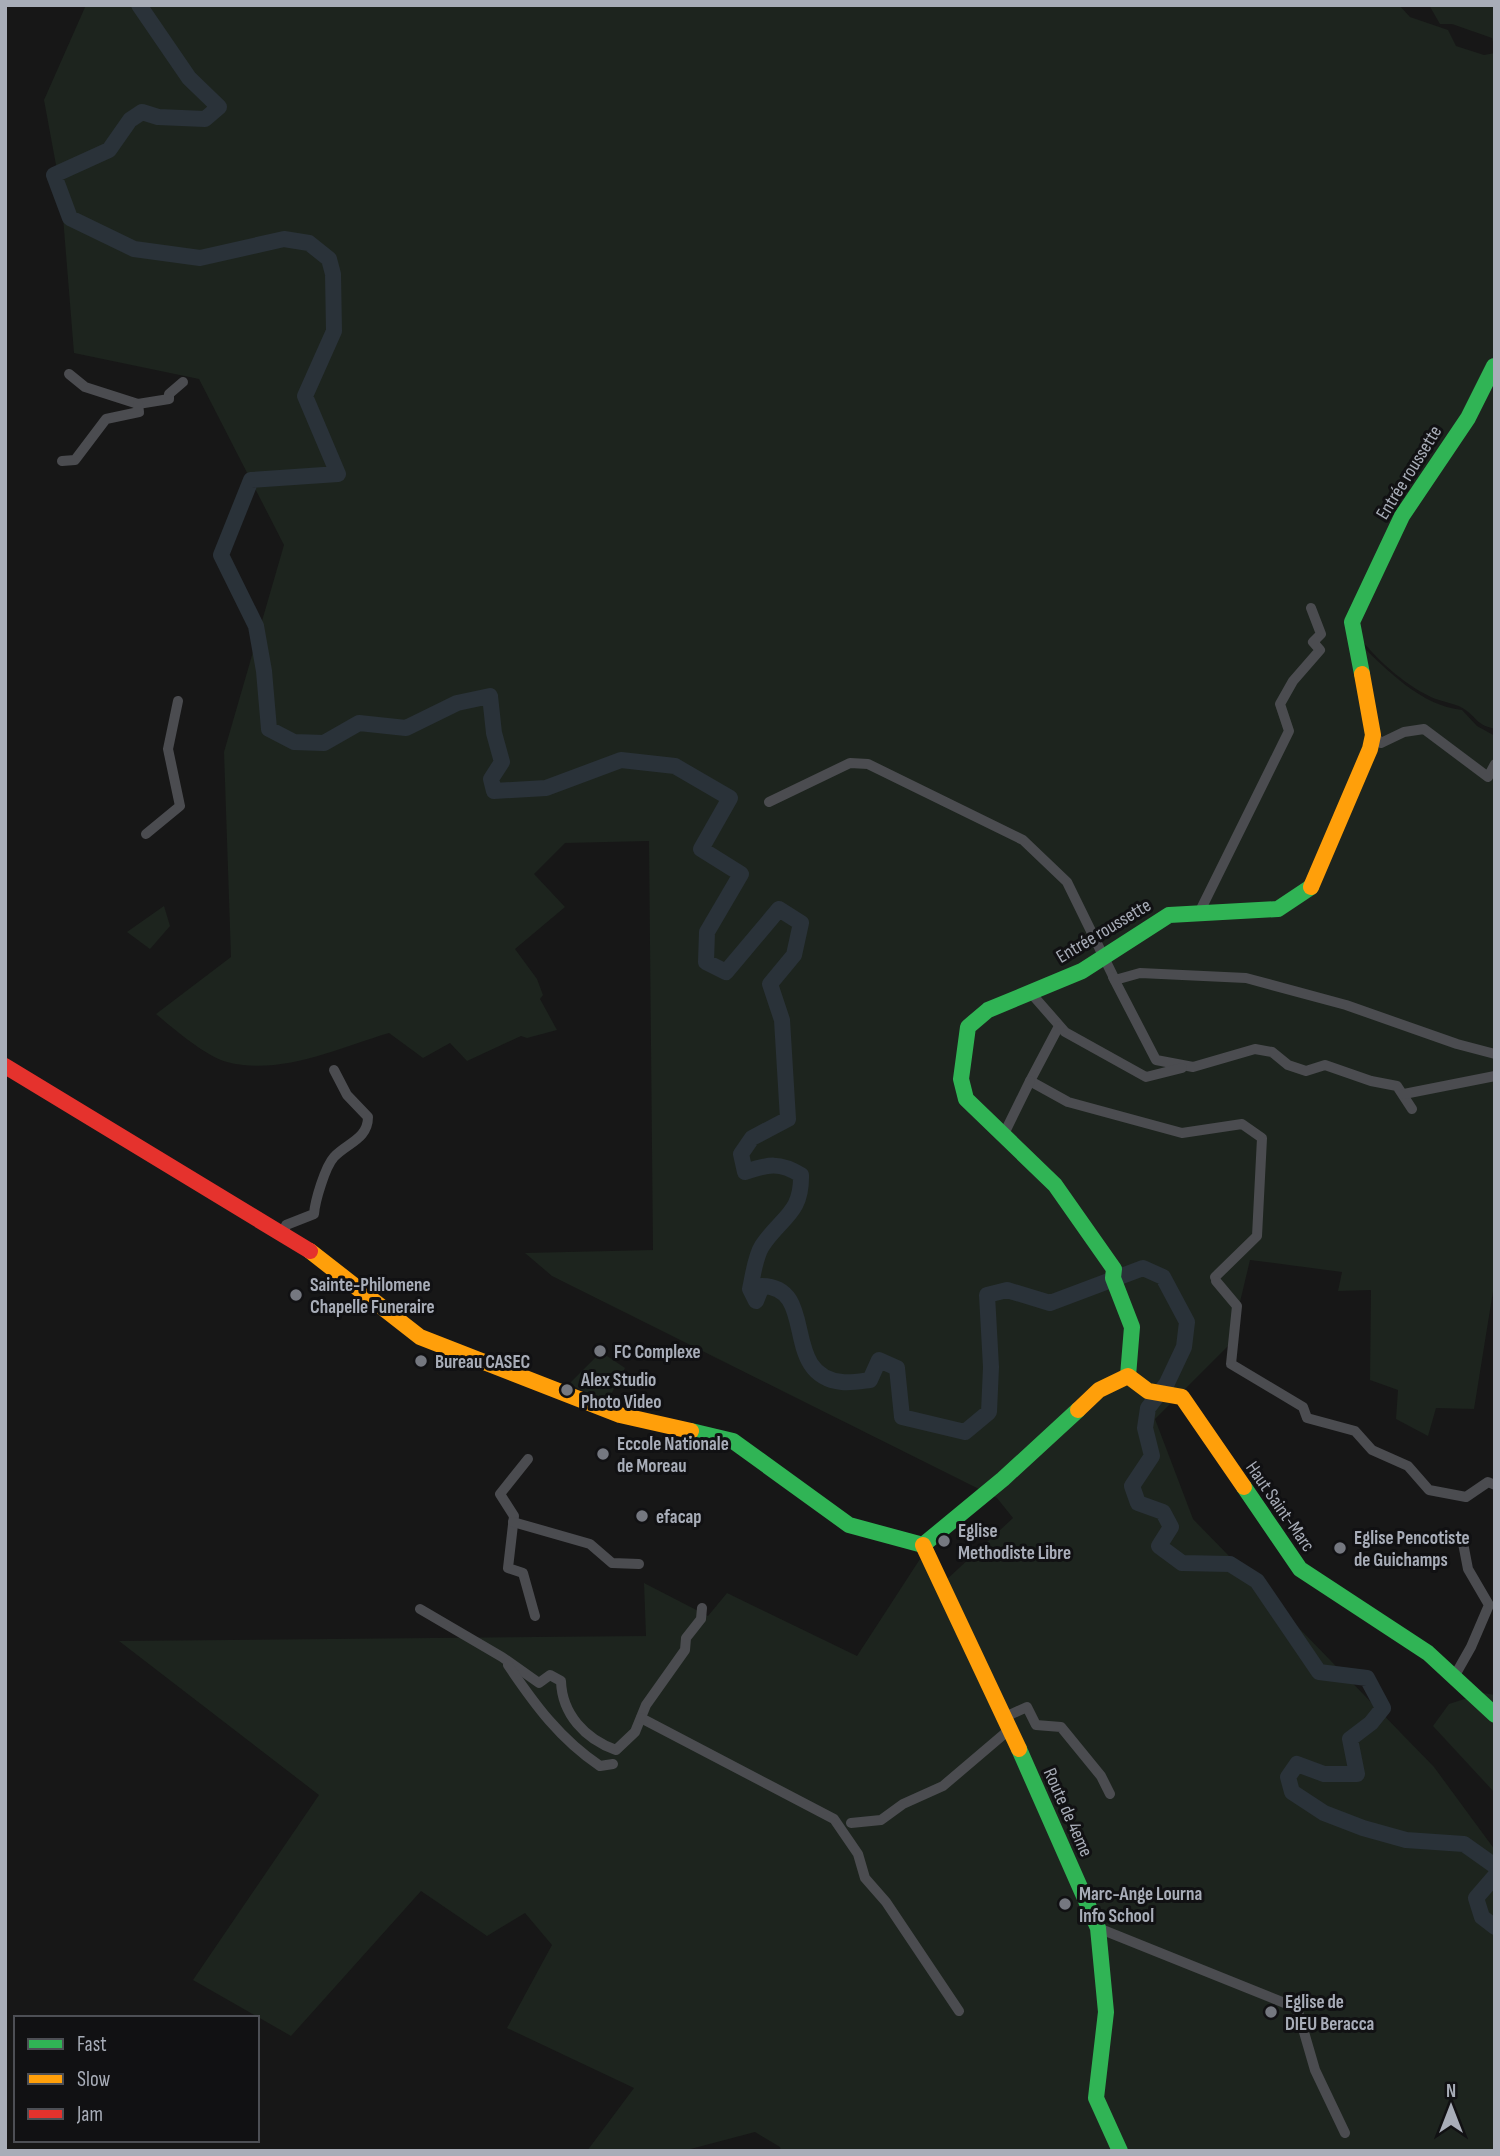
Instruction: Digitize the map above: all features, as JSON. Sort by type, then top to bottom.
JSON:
[{"type":"street","name":"Entrée roussette","points":[[1128,1376],[1132,1327],[1113,1278],[1114,1269],[1055,1185],[965,1099],[961,1079],[968,1027],[988,1010],[1082,971],[1169,915],[1278,909],[1311,887],[1370,749],[1373,735],[1352,622],[1402,516],[1468,418],[1494,366]]},
{"type":"street","points":[[69,374],[85,387],[138,404],[169,399],[169,394],[183,382]]},
{"type":"street","points":[[61,461],[75,460],[106,419],[139,412],[138,404]]},
{"type":"street","points":[[1199,913],[1289,731],[1280,704],[1293,681],[1320,650],[1313,642],[1321,634],[1311,608]]},
{"type":"street","points":[[146,834],[180,806],[168,749],[178,701]]},
{"type":"street","points":[[1373,735],[1381,743],[1404,732],[1424,729],[1488,777],[1495,765]]},
{"type":"street","points":[[769,802],[850,763],[867,764],[1023,840],[1067,882],[1156,1060],[1188,1066]]},
{"type":"street","points":[[1113,976],[1115,980],[1140,973],[1246,978],[1346,1005],[1457,1044],[1495,1054]]},
{"type":"street","points":[[1030,992],[1065,1032],[1146,1077],[1255,1049],[1272,1052],[1288,1065],[1306,1071],[1325,1065],[1397,1086],[1412,1109]]},
{"type":"street","points":[[1003,1136],[1059,1026]]},
{"type":"street","points":[[5,1066],[307,1248],[420,1337],[620,1415],[733,1441],[849,1525],[923,1545],[1003,1479],[1099,1390],[1128,1376]]},
{"type":"street","points":[[284,1234],[286,1225],[314,1214],[320,1188],[333,1158],[364,1134],[368,1126],[368,1117],[347,1096],[334,1070]]},
{"type":"street","points":[[1404,1094],[1495,1076]]},
{"type":"street","points":[[1030,1080],[1068,1102],[1182,1133],[1242,1124],[1262,1138],[1257,1236],[1215,1279],[1237,1307],[1231,1364],[1285,1394],[1303,1407],[1307,1418],[1355,1432],[1372,1450],[1408,1466],[1429,1490],[1466,1497],[1488,1482],[1495,1485]]},
{"type":"street","name":"Haut Saint-Marc","points":[[1128,1376],[1148,1391],[1182,1397],[1300,1569],[1428,1653],[1495,1715]]},
{"type":"street","points":[[528,1459],[500,1494],[514,1516],[508,1568],[523,1573],[535,1616]]},
{"type":"street","points":[[513,1522],[590,1544],[612,1563],[639,1564]]},
{"type":"street","points":[[1454,1677],[1471,1647],[1489,1605],[1468,1569],[1463,1543]]},
{"type":"street","name":"Route de 4eme","points":[[923,1545],[1007,1723],[1098,1928],[1105,2012],[1096,2098],[1120,2151]]},
{"type":"street","points":[[420,1609],[502,1657],[539,1683],[551,1675],[561,1681],[565,1708],[598,1744],[616,1750],[635,1732],[646,1705],[685,1650],[686,1637],[701,1619],[702,1608]]},
{"type":"street","points":[[502,1657],[544,1718],[591,1760],[600,1766],[613,1764]]},
{"type":"street","points":[[851,1823],[881,1820],[903,1804],[943,1786],[1027,1707],[1036,1726],[1061,1727],[1101,1776],[1110,1794]]},
{"type":"street","points":[[641,1718],[834,1819],[858,1854],[865,1878],[886,1902],[959,2011]]},
{"type":"street","points":[[1098,1928],[1297,2008],[1315,2070],[1345,2133]]},
{"type":"shaded area","points":[[86,5],[1399,5],[1410,17],[1448,30],[1456,46],[1484,55],[1495,53],[1495,729],[1480,723],[1461,707],[1433,698],[1410,685],[1359,637],[1358,642],[1418,694],[1447,707],[1462,710],[1477,726],[1495,736],[1495,1279],[1474,1409],[1436,1408],[1428,1436],[1396,1419],[1398,1390],[1370,1380],[1371,1290],[1338,1291],[1342,1272],[1250,1260],[1230,1344],[1155,1419],[1193,1519],[1434,1767],[1495,1850],[1495,2151],[781,2151],[780,2147],[755,2132],[683,2151],[587,2151],[634,2088],[507,2028],[552,1945],[525,1913],[487,1936],[421,1891],[291,2036],[193,1980],[319,1795],[119,1641],[646,1636],[644,1583],[708,1616],[727,1593],[857,1656],[920,1559],[944,1582],[1013,1518],[997,1498],[552,1276],[525,1253],[653,1250],[649,841],[565,843],[534,874],[565,907],[515,949],[537,979],[543,995],[540,999],[557,1030],[527,1038],[521,1036],[467,1061],[450,1043],[423,1058],[389,1033],[288,1063],[247,1065],[227,1062],[209,1054],[156,1014],[231,957],[224,752],[284,545],[199,379],[74,353],[61,192],[44,100]]},
{"type":"shaded area","points":[[1429,5],[1495,5],[1495,51],[1492,38],[1452,24],[1440,24]]},
{"type":"shaded area","points":[[164,906],[170,926],[150,949],[127,932]]},
{"type":"shaded area","points":[[601,1352],[625,1368],[607,1402],[569,1384]]},
{"type":"shaded area","points":[[1483,1693],[1495,1695],[1495,1793],[1433,1726],[1449,1704]]},
{"type":"waterway","points":[[139,5],[189,78],[219,107],[205,119],[158,117],[142,112],[130,120],[109,150],[54,175],[70,218],[134,249],[200,258],[284,239],[309,243],[329,259],[333,274],[334,331],[305,396],[338,474],[251,480],[221,555],[256,626],[264,671],[269,729],[294,742],[324,743],[359,723],[406,728],[457,703],[490,696],[494,733],[502,762],[491,779],[494,791],[546,788],[621,760],[675,766],[730,798],[701,849],[741,874],[707,932],[706,962],[726,972],[779,909],[801,923],[794,955],[770,984],[782,1020],[788,1119],[752,1138],[741,1154],[745,1172],[774,1166],[787,1168],[801,1175],[794,1207],[762,1246],[754,1267],[750,1289],[756,1301],[762,1286],[779,1290],[790,1300],[804,1349],[811,1364],[823,1376],[842,1382],[870,1380],[879,1360],[897,1368],[902,1417],[965,1432],[989,1412],[991,1367],[987,1295],[1007,1290],[1050,1303],[1143,1268],[1163,1277],[1187,1322],[1184,1347],[1167,1383],[1148,1408],[1145,1428],[1152,1456],[1132,1486],[1138,1503],[1163,1512],[1171,1527],[1159,1546],[1182,1563],[1230,1564],[1257,1581],[1319,1672],[1367,1678],[1383,1708],[1371,1723],[1350,1739],[1357,1774],[1324,1774],[1297,1764],[1288,1777],[1292,1792],[1324,1813],[1363,1828],[1406,1840],[1464,1844],[1495,1866]]},
{"type":"waterway","points":[[1495,1876],[1476,1898],[1482,1917],[1495,1927]]},
{"type":"traffic: fast","points":[[1362,674],[1352,622],[1402,516],[1468,418],[1494,366]]},
{"type":"traffic: fast","points":[[1128,1376],[1132,1327],[1113,1278],[1114,1269],[1055,1185],[966,1099],[961,1079],[968,1027],[988,1010],[1082,971],[1169,915],[1278,909],[1311,887]]},
{"type":"traffic: fast","points":[[691,1431],[733,1441],[849,1525],[923,1545],[1003,1479],[1078,1410]]},
{"type":"traffic: fast","points":[[1244,1487],[1300,1569],[1428,1653],[1495,1715]]},
{"type":"traffic: fast","points":[[1019,1749],[1098,1928],[1106,2012],[1096,2098],[1120,2151]]},
{"type":"traffic: slow","points":[[1311,887],[1370,749],[1373,735],[1362,674]]},
{"type":"traffic: slow","points":[[310,1251],[420,1337],[620,1415],[691,1431]]},
{"type":"traffic: slow","points":[[1078,1410],[1099,1390],[1128,1376],[1148,1391],[1182,1397],[1244,1487]]},
{"type":"traffic: slow","points":[[923,1545],[1019,1749]]},
{"type":"traffic: jam","points":[[5,1066],[310,1251]]},
{"type":"place","name":"Sainte-Philomene Chapelle Funeraire","points":[[296,1295]]},
{"type":"place","name":"FC Complexe","points":[[600,1351]]},
{"type":"place","name":"Bureau CASEC","points":[[421,1361]]},
{"type":"place","name":"Alex Studio Photo Video","points":[[567,1390]]},
{"type":"place","name":"Eccole Nationale de Moreau","points":[[603,1454]]},
{"type":"place","name":"efacap","points":[[642,1516]]},
{"type":"place","name":"Eglise Methodiste Libre","points":[[944,1541]]},
{"type":"place","name":"Eglise Pencotiste de Guichamps","points":[[1340,1548]]},
{"type":"place","name":"Marc-Ange Lourna Info School","points":[[1065,1904]]},
{"type":"place","name":"Eglise de DIEU Beracca","points":[[1271,2012]]}]
